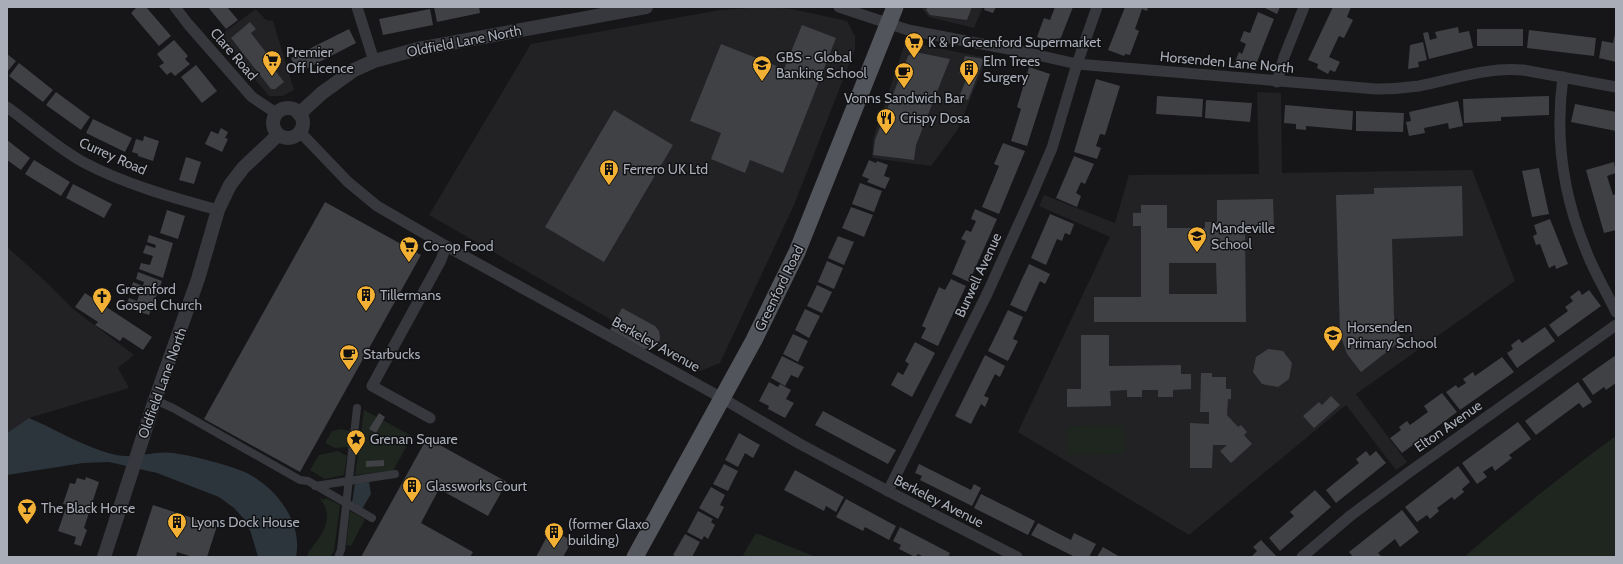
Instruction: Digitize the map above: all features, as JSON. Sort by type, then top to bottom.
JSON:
[{"type":"main road","name":"Greenford Road","points":[[635,557],[754,340],[798,252],[895,7]]},
{"type":"street","name":"Clare Road","points":[[176,7],[188,24],[252,97],[276,113]]},
{"type":"street","points":[[357,7],[374,61]]},
{"type":"street","name":"Oldfield Lane North","points":[[299,114],[322,93],[348,75],[374,61],[418,49],[646,7]]},
{"type":"street","name":"Horsenden Lane North","points":[[839,7],[908,30],[1024,52],[1077,64],[1277,82],[1376,89],[1403,88],[1486,71],[1508,69],[1616,87]]},
{"type":"street","name":"Burwell Avenue","points":[[888,491],[987,294],[1031,197],[1052,148],[1077,64],[1098,7]]},
{"type":"street","points":[[1277,82],[1287,50],[1304,7]]},
{"type":"street","points":[[1563,77],[1560,96],[1560,148],[1571,211],[1585,250],[1616,312]]},
{"type":"street","name":"Currey Road","points":[[7,106],[61,148],[84,162],[136,184],[218,210]]},
{"type":"street","points":[[286,108],[296,111],[303,122],[300,132],[290,138],[285,138],[278,135],[273,126],[273,120],[276,113],[286,108]]},
{"type":"street","name":"Berkeley Avenue","points":[[300,132],[348,182],[369,201],[446,246],[722,398],[800,444],[1017,557]]},
{"type":"street","name":"Oldfield Lane North","points":[[104,557],[147,423],[198,279],[218,210],[230,185],[243,168],[278,135]]},
{"type":"street","points":[[430,418],[372,386],[441,260],[446,246]]},
{"type":"street","name":"Elton Avenue","points":[[1302,557],[1350,516],[1382,492],[1616,326]]},
{"type":"street","points":[[155,400],[173,408],[300,480],[308,481],[372,518]]},
{"type":"street","points":[[339,555],[341,550],[357,408]]},
{"type":"street","points":[[315,486],[395,474]]},
{"type":"shaded area","points":[[765,7],[792,9],[847,21],[855,36],[855,49],[794,205],[720,363],[700,371],[429,215],[531,44],[720,10]]},
{"type":"shaded area","points":[[923,7],[983,7],[974,28],[929,17],[922,9]]},
{"type":"shaded area","points":[[256,9],[266,20],[273,21],[294,90],[283,96],[269,96],[219,36]]},
{"type":"shaded area","points":[[913,43],[987,58],[958,129],[931,166],[872,158],[873,139],[904,46]]},
{"type":"shaded area","points":[[1257,92],[1281,93],[1282,173],[1472,170],[1515,281],[1356,394],[1407,462],[1396,470],[1346,405],[1189,535],[1018,432],[1110,237],[1039,206],[1044,195],[1115,223],[1129,175],[1259,174]]},
{"type":"shaded area","points":[[7,247],[44,280],[73,309],[134,355],[118,368],[129,388],[29,418],[7,433]]},
{"type":"shaded area","points":[[364,410],[412,436],[393,471],[355,475]]},
{"type":"shaded area","points":[[29,418],[94,448],[116,455],[130,456],[167,452],[211,461],[247,473],[278,497],[285,508],[296,532],[296,557],[258,557],[251,533],[245,520],[234,508],[219,497],[157,473],[109,462],[83,463],[7,475],[7,433]]},
{"type":"shaded area","points":[[1124,425],[1125,454],[1067,455],[1067,426]]},
{"type":"shaded area","points":[[341,429],[350,431],[349,447],[335,448],[325,443],[332,431]]},
{"type":"shaded area","points":[[1616,436],[1616,557],[1464,557],[1538,495]]},
{"type":"shaded area","points":[[338,451],[347,456],[344,475],[325,479],[310,470],[319,455]]},
{"type":"shaded area","points":[[369,482],[371,494],[362,509],[352,503],[355,483]]},
{"type":"shaded area","points":[[318,497],[324,500],[326,498],[340,505],[334,551],[330,557],[307,557],[324,530],[326,524],[327,513]]},
{"type":"shaded area","points":[[350,511],[365,519],[351,546],[346,545]]},
{"type":"shaded area","points":[[756,533],[811,555],[815,557],[742,557]]},
{"type":"building","points":[[137,7],[146,7],[171,36],[159,46],[131,13]]},
{"type":"building","points":[[208,7],[227,7],[238,20],[226,29]]},
{"type":"building","points":[[434,7],[479,7],[480,13],[437,22]]},
{"type":"building","points":[[928,7],[972,7],[967,20],[930,15],[926,10]]},
{"type":"building","points":[[985,7],[996,7],[993,13],[984,10]]},
{"type":"building","points":[[1055,7],[1073,7],[1058,45],[1037,37],[1044,18],[1050,20]]},
{"type":"building","points":[[1125,7],[1148,7],[1147,11],[1142,9],[1135,29],[1139,31],[1130,55],[1125,54],[1124,56],[1108,50]]},
{"type":"building","points":[[1263,7],[1280,7],[1277,14]]},
{"type":"building","points":[[1333,7],[1351,7],[1347,17],[1353,20],[1344,38],[1339,36],[1329,57],[1340,62],[1335,72],[1330,70],[1328,74],[1317,68],[1318,64],[1308,60]]},
{"type":"building","points":[[430,9],[433,25],[383,35],[379,19]]},
{"type":"building","points":[[1258,12],[1274,19],[1255,67],[1245,63],[1243,67],[1234,64],[1239,52],[1242,54],[1246,44],[1240,41],[1244,31],[1250,33]]},
{"type":"building","points":[[250,22],[256,29],[251,33],[275,64],[272,66],[284,82],[275,89],[271,89],[231,38]]},
{"type":"building","points":[[802,25],[836,38],[783,173],[750,160],[745,173],[711,159],[721,133],[690,121],[721,44],[784,69]]},
{"type":"building","points":[[1458,27],[1459,33],[1469,31],[1473,48],[1429,59],[1423,33],[1428,32],[1430,40],[1437,38],[1435,32]]},
{"type":"building","points":[[349,29],[356,43],[298,73],[291,58]]},
{"type":"building","points":[[1477,29],[1523,29],[1523,46],[1477,46]]},
{"type":"building","points":[[1529,30],[1596,38],[1594,56],[1527,48]]},
{"type":"building","points":[[1615,34],[1616,62],[1599,58],[1602,41],[1613,43]]},
{"type":"building","points":[[174,40],[188,56],[185,59],[190,64],[175,76],[171,72],[167,75],[159,66],[164,63],[157,54]]},
{"type":"building","points":[[1423,42],[1427,60],[1418,62],[1419,67],[1408,69],[1410,45]]},
{"type":"building","points":[[915,52],[950,59],[916,145],[914,160],[873,155],[875,140],[908,56]]},
{"type":"building","points":[[7,54],[16,61],[7,72]]},
{"type":"building","name":"Elm Trees Surgery","points":[[965,56],[984,59],[968,100],[959,97],[968,75],[959,73]]},
{"type":"building","points":[[19,63],[53,90],[43,102],[9,76]]},
{"type":"building","points":[[196,65],[217,91],[202,103],[181,77]]},
{"type":"building","points":[[1029,67],[1050,74],[1027,146],[1011,141],[1021,109],[1017,107]]},
{"type":"building","points":[[1096,79],[1120,86],[1105,135],[1100,134],[1096,146],[1101,148],[1097,159],[1074,152]]},
{"type":"building","points":[[56,92],[90,117],[81,130],[46,105]]},
{"type":"building","points":[[1157,96],[1203,99],[1202,117],[1156,114]]},
{"type":"building","points":[[1549,96],[1549,115],[1501,117],[1501,121],[1464,123],[1463,99]]},
{"type":"building","points":[[1206,100],[1252,103],[1250,122],[1205,118]]},
{"type":"building","points":[[1458,101],[1463,126],[1449,129],[1448,123],[1424,128],[1425,133],[1409,136],[1406,122],[1411,121],[1409,112]]},
{"type":"building","points":[[1575,104],[1616,112],[1616,131],[1571,122]]},
{"type":"building","points":[[1285,105],[1353,111],[1352,130],[1306,126],[1306,130],[1296,129],[1296,124],[1284,123]]},
{"type":"building","name":"Ferrero UK Ltd","points":[[614,110],[673,145],[604,262],[545,227]]},
{"type":"building","points":[[1356,111],[1404,113],[1403,132],[1356,131]]},
{"type":"building","points":[[93,119],[132,138],[125,152],[86,133]]},
{"type":"building","points":[[221,128],[228,132],[225,138],[228,139],[222,152],[205,144],[211,131],[218,134]]},
{"type":"building","points":[[144,136],[159,141],[153,161],[138,156],[138,154],[132,152],[136,139],[143,141]]},
{"type":"building","points":[[7,140],[30,158],[21,170],[7,160]]},
{"type":"building","points":[[1003,143],[1025,151],[999,214],[982,207],[999,166],[994,164]]},
{"type":"building","points":[[1074,156],[1094,164],[1085,184],[1081,182],[1076,193],[1081,196],[1077,207],[1056,198]]},
{"type":"building","points":[[186,157],[201,162],[194,184],[179,180]]},
{"type":"building","points":[[34,160],[70,182],[61,196],[25,174]]},
{"type":"building","points":[[869,160],[888,165],[884,176],[890,178],[885,189],[867,182],[869,179],[862,176]]},
{"type":"building","points":[[1614,162],[1616,173],[1607,176],[1613,195],[1616,194],[1616,230],[1604,233],[1586,170]]},
{"type":"building","points":[[1539,168],[1549,214],[1532,217],[1522,171]]},
{"type":"building","points":[[860,183],[882,191],[874,212],[852,204]]},
{"type":"building","points":[[73,184],[112,204],[104,218],[66,198]]},
{"type":"building","points":[[1462,186],[1463,236],[1392,239],[1395,327],[1402,340],[1361,372],[1347,354],[1340,334],[1336,195],[1374,194],[1374,188]]},
{"type":"building","points":[[1273,199],[1274,227],[1245,227],[1246,322],[1094,322],[1094,297],[1141,297],[1141,226],[1133,226],[1133,213],[1141,213],[1141,205],[1167,205],[1167,228],[1205,228],[1205,222],[1217,222],[1217,200]],"holes":[[[1169,263],[1216,263],[1217,294],[1169,294]]]},
{"type":"building","points":[[325,202],[421,255],[300,472],[204,419]]},
{"type":"building","points":[[851,207],[873,215],[864,237],[842,228]]},
{"type":"building","points":[[975,209],[997,219],[969,282],[952,274],[966,241],[961,239],[966,230],[971,232],[976,221],[971,219]]},
{"type":"building","points":[[167,210],[185,216],[178,239],[160,233]]},
{"type":"building","points":[[1050,214],[1074,224],[1070,235],[1065,233],[1062,241],[1057,239],[1046,265],[1031,258]]},
{"type":"building","points":[[1550,219],[1568,264],[1556,269],[1555,265],[1549,268],[1540,244],[1536,245],[1533,236],[1537,234],[1534,225]]},
{"type":"building","points":[[149,235],[173,243],[163,278],[139,269],[141,263],[150,265],[153,256],[143,253],[146,245],[155,248],[156,245],[147,242]]},
{"type":"building","points":[[838,236],[854,242],[844,265],[828,258]]},
{"type":"building","points":[[827,261],[843,268],[834,289],[818,282]]},
{"type":"building","points":[[1029,264],[1050,274],[1045,284],[1040,281],[1026,312],[1010,305]]},
{"type":"building","points":[[138,272],[162,281],[149,315],[134,310],[135,308],[126,305],[129,298],[137,301],[140,293],[131,289],[133,282],[143,286],[144,282],[136,279]]},
{"type":"building","points":[[951,279],[966,286],[938,346],[921,338],[926,328],[922,326],[939,287],[945,290]]},
{"type":"building","points":[[817,285],[832,292],[822,313],[807,306]]},
{"type":"building","points":[[1579,290],[1582,295],[1589,290],[1601,306],[1558,337],[1549,325],[1568,311],[1565,307],[1573,301],[1570,297]]},
{"type":"building","name":"Greenford Gospel Church","points":[[85,293],[152,337],[143,350],[123,337],[120,341],[95,325],[98,322],[75,307]]},
{"type":"building","points":[[622,308],[655,326],[659,331],[660,337],[659,343],[655,347],[644,349],[610,330]]},
{"type":"building","points":[[805,309],[820,316],[809,338],[795,330]]},
{"type":"building","points":[[1008,310],[1023,317],[1013,339],[1018,341],[1008,361],[988,351]]},
{"type":"building","points":[[1545,327],[1555,341],[1517,368],[1507,353],[1513,349],[1511,345],[1519,339],[1522,343]]},
{"type":"building","points":[[793,334],[808,341],[798,362],[783,354]]},
{"type":"building","points":[[1081,335],[1109,335],[1109,366],[1181,365],[1181,374],[1191,374],[1191,389],[1173,390],[1173,397],[1158,397],[1158,390],[1142,390],[1142,397],[1127,397],[1127,390],[1110,391],[1111,406],[1067,407],[1067,389],[1081,389]]},
{"type":"building","points":[[915,342],[935,353],[912,397],[891,385],[898,372],[903,375],[909,364],[905,361]]},
{"type":"building","points":[[1268,349],[1283,351],[1292,363],[1289,379],[1278,387],[1262,384],[1253,372],[1256,357]]},
{"type":"building","points":[[985,355],[1005,366],[1000,377],[995,374],[984,396],[989,398],[985,407],[981,404],[971,424],[955,416]]},
{"type":"building","points":[[1616,355],[1616,383],[1606,390],[1604,387],[1593,395],[1582,379]]},
{"type":"building","points":[[782,356],[804,367],[798,378],[791,375],[785,386],[771,378]]},
{"type":"building","points":[[1502,357],[1514,372],[1460,410],[1446,392],[1456,385],[1458,388],[1466,383],[1463,379],[1473,372],[1475,376]]},
{"type":"building","points":[[1201,373],[1212,373],[1212,377],[1226,377],[1226,389],[1231,389],[1231,399],[1228,399],[1227,415],[1238,427],[1241,425],[1247,432],[1244,435],[1252,444],[1231,463],[1220,451],[1227,445],[1213,445],[1212,468],[1190,468],[1190,423],[1209,424],[1209,412],[1200,412]]},
{"type":"building","points":[[769,382],[778,387],[780,384],[791,390],[786,399],[794,403],[785,418],[768,409],[769,406],[759,401]]},
{"type":"building","points":[[1578,382],[1592,402],[1583,408],[1579,403],[1536,435],[1525,421]]},
{"type":"building","points":[[1442,393],[1457,412],[1402,453],[1390,438],[1401,430],[1399,427],[1407,421],[1410,425],[1428,412],[1424,406]]},
{"type":"building","points":[[1331,396],[1340,405],[1314,428],[1303,416],[1319,402],[1322,405]]},
{"type":"building","points":[[823,411],[896,450],[888,464],[815,425]]},
{"type":"building","points":[[379,413],[385,417],[376,433],[369,429]]},
{"type":"building","points":[[1518,422],[1531,439],[1509,455],[1512,458],[1495,471],[1492,466],[1483,472],[1487,477],[1477,484],[1462,463]]},
{"type":"building","points":[[739,433],[760,445],[753,458],[745,453],[738,467],[725,460]]},
{"type":"building","name":"Glassworks Court","points":[[427,438],[507,482],[488,516],[439,489],[421,523],[473,552],[470,557],[361,557]]},
{"type":"building","points":[[1366,451],[1370,456],[1376,451],[1386,463],[1336,503],[1326,490],[1359,463],[1356,459]]},
{"type":"building","points":[[384,460],[384,466],[366,467],[366,461]]},
{"type":"building","points":[[724,464],[738,471],[728,491],[713,484]]},
{"type":"building","points":[[919,464],[971,490],[974,484],[981,488],[972,506],[920,480],[922,476],[915,473]]},
{"type":"building","points":[[1458,466],[1470,482],[1462,489],[1464,492],[1454,500],[1452,497],[1437,508],[1439,511],[1430,519],[1427,515],[1417,522],[1405,507]]},
{"type":"building","points":[[795,470],[844,497],[836,512],[826,506],[824,511],[784,490]]},
{"type":"building","points":[[86,477],[99,482],[84,528],[87,530],[81,546],[74,544],[76,537],[58,531],[67,505],[63,504],[70,483],[75,484],[77,478],[85,480]]},
{"type":"building","points":[[711,487],[725,495],[720,505],[724,507],[718,519],[699,508]]},
{"type":"building","points":[[1315,490],[1331,507],[1280,551],[1269,538],[1294,516],[1290,512]]},
{"type":"building","points":[[981,494],[1035,521],[1028,535],[974,508]]},
{"type":"building","points":[[846,499],[896,526],[889,540],[865,527],[863,531],[836,517]]},
{"type":"building","name":"Lyons Dock House","points":[[153,505],[217,526],[207,557],[193,557],[177,552],[176,557],[136,557]]},
{"type":"building","points":[[1402,510],[1419,532],[1400,547],[1395,539],[1378,553],[1381,556],[1380,557],[1353,557],[1349,552]]},
{"type":"building","points":[[698,511],[713,519],[711,522],[715,525],[708,539],[704,536],[702,540],[687,532]]},
{"type":"building","points":[[1038,523],[1071,540],[1074,533],[1096,544],[1089,557],[1075,557],[1031,535]]},
{"type":"building","points":[[900,527],[950,553],[948,557],[924,557],[918,554],[915,557],[899,549],[901,545],[893,541]]},
{"type":"building","name":"(former Glaxo building)","points":[[551,529],[572,541],[563,557],[536,557]]},
{"type":"building","points":[[685,534],[700,542],[692,557],[676,557],[673,555]]},
{"type":"building","points":[[1261,540],[1277,557],[1251,557],[1257,551],[1253,547]]},
{"type":"building","points":[[1103,547],[1120,557],[1097,557]]},
{"type":"place","name":"K & P Greenford Supermarket","points":[[914,59]]},
{"type":"place","name":"Premier Off Licence","points":[[272,77]]},
{"type":"place","name":"GBS - Global Banking School","points":[[762,82]]},
{"type":"place","name":"Elm Trees Surgery","points":[[969,86]]},
{"type":"place","name":"Vonns Sandwich Bar","points":[[904,89]]},
{"type":"place","name":"Crispy Dosa","points":[[886,135]]},
{"type":"place","name":"Ferrero UK Ltd","points":[[609,186]]},
{"type":"place","name":"Mandeville School","points":[[1197,253]]},
{"type":"place","name":"Co-op Food","points":[[409,263]]},
{"type":"place","name":"Tillermans","points":[[366,312]]},
{"type":"place","name":"Greenford Gospel Church","points":[[102,314]]},
{"type":"place","name":"Horsenden Primary School","points":[[1333,352]]},
{"type":"place","name":"Starbucks","points":[[349,371]]},
{"type":"place","name":"Grenan Square","points":[[356,456]]},
{"type":"place","name":"Glassworks Court","points":[[412,503]]},
{"type":"place","name":"The Black Horse","points":[[27,525]]},
{"type":"place","name":"Lyons Dock House","points":[[177,539]]},
{"type":"place","name":"(former Glaxo building)","points":[[554,549]]}]
